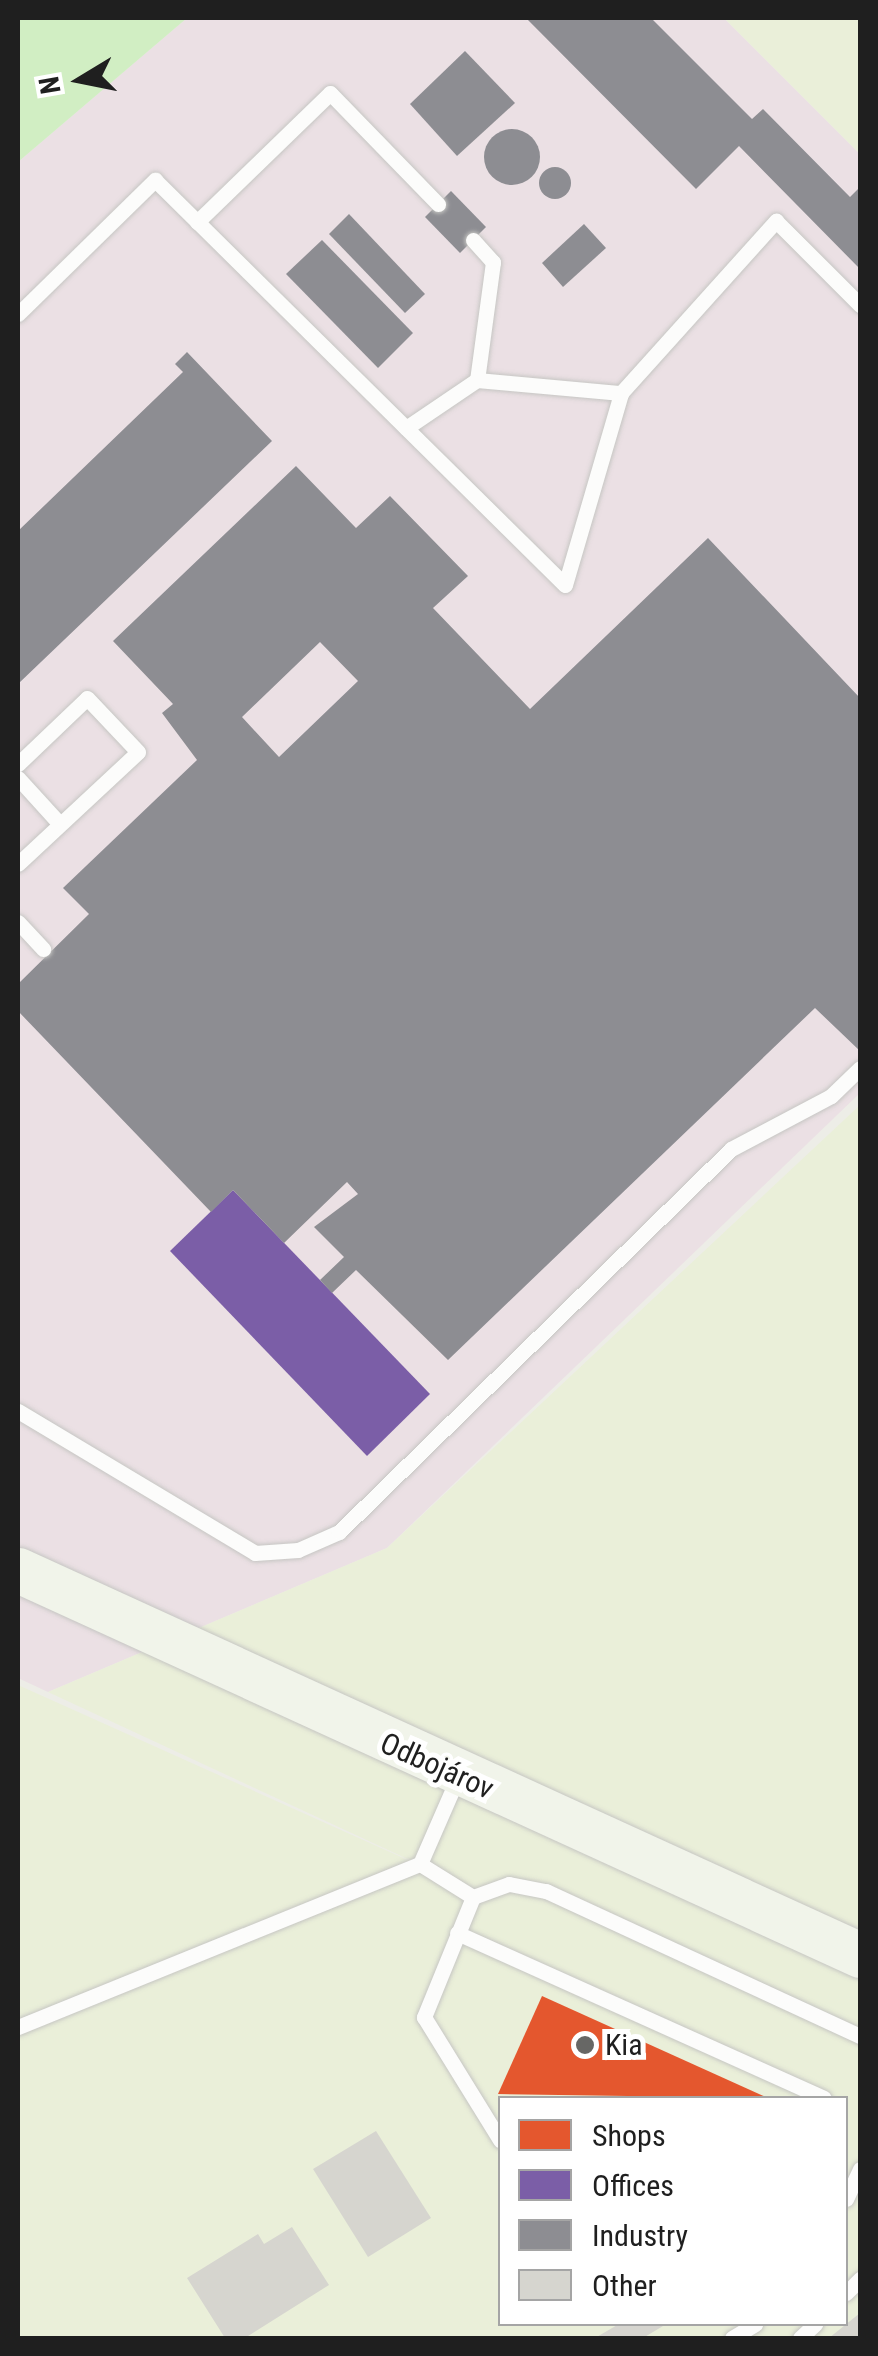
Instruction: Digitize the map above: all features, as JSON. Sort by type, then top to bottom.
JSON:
[{"type":"main road","name":"Odbojárov","points":[[18,1570],[458,1776],[860,1955]]},
{"type":"lane","points":[[197,222],[330,92],[438,204]]},
{"type":"lane","points":[[18,314],[155,180],[565,585],[620,393],[776,221],[860,305]]},
{"type":"lane","points":[[473,240],[493,262],[477,380]]},
{"type":"lane","points":[[406,428],[477,380],[620,393]]},
{"type":"lane","points":[[18,764],[87,698],[138,752],[18,864]]},
{"type":"lane","points":[[18,778],[60,824]]},
{"type":"lane","points":[[18,922],[43,949]]},
{"type":"lane","points":[[18,1412],[255,1552],[298,1550],[339,1532],[731,1150],[831,1096],[860,1068]]},
{"type":"lane","points":[[18,2026],[420,1864],[458,1776]]},
{"type":"lane","points":[[420,1864],[473,1897]]},
{"type":"lane","points":[[498,2137],[424,2017],[473,1897],[509,1884],[546,1891],[860,2036]]},
{"type":"lane","points":[[457,1933],[820,2096]]},
{"type":"lane","points":[[848,2195],[860,2169]]},
{"type":"shaded area","points":[[187,18],[724,18],[860,154],[860,1093],[387,1548],[48,1692],[18,1678],[18,162]]},
{"type":"green space","points":[[18,18],[187,18],[18,162]]},
{"type":"green space","points":[[724,18],[860,18],[860,154]]},
{"type":"green space","points":[[860,1105],[860,2338],[18,2338],[18,1685],[457,1882],[48,1692],[387,1548]]},
{"type":"building: Shops","name":"Kia","points":[[542,1996],[764,2096],[633,2096],[498,2094]]},
{"type":"building: Offices","points":[[233,1190],[430,1394],[367,1456],[170,1251]]},
{"type":"building: Industry","points":[[526,18],[651,18],[752,119],[763,109],[850,197],[860,187],[860,269],[739,146],[696,189]]},
{"type":"building: Industry","points":[[465,51],[515,103],[457,156],[410,104]]},
{"type":"building: Industry","points":[[512,129],[532,137],[540,157],[532,177],[512,185],[492,177],[484,157],[492,137]]},
{"type":"building: Industry","points":[[555,167],[567,171],[571,183],[567,195],[555,199],[543,195],[539,183],[543,171]]},
{"type":"building: Industry","points":[[451,191],[486,227],[460,253],[425,217]]},
{"type":"building: Industry","points":[[349,214],[425,294],[405,313],[329,234]]},
{"type":"building: Industry","points":[[584,224],[606,248],[563,287],[542,263]]},
{"type":"building: Industry","points":[[322,240],[413,333],[378,368],[286,274]]},
{"type":"building: Industry","points":[[187,352],[272,441],[18,684],[18,531],[183,372],[175,364]]},
{"type":"building: Industry","points":[[296,466],[356,528],[390,496],[468,576],[433,608],[530,709],[708,538],[860,698],[860,1051],[815,1008],[448,1360],[356,1270],[332,1293],[320,1280],[344,1257],[314,1227],[358,1194],[347,1182],[284,1243],[233,1190],[211,1212],[18,1011],[18,984],[89,914],[63,888],[197,760],[162,713],[173,704],[113,641]],"holes":[[[320,642],[358,681],[279,757],[242,717]]]},
{"type":"building: Other","points":[[376,2131],[431,2218],[368,2257],[313,2169]]},
{"type":"building: Other","points":[[292,2227],[329,2285],[245,2338],[225,2338],[187,2278],[258,2234],[264,2244]]},
{"type":"building: Other","points":[[860,2313],[860,2338],[829,2338],[848,2326]]},
{"type":"building: Other","points":[[616,2326],[663,2326],[643,2338],[595,2338]]},
{"type":"place","name":"Kia","points":[[585,2045]]}]
